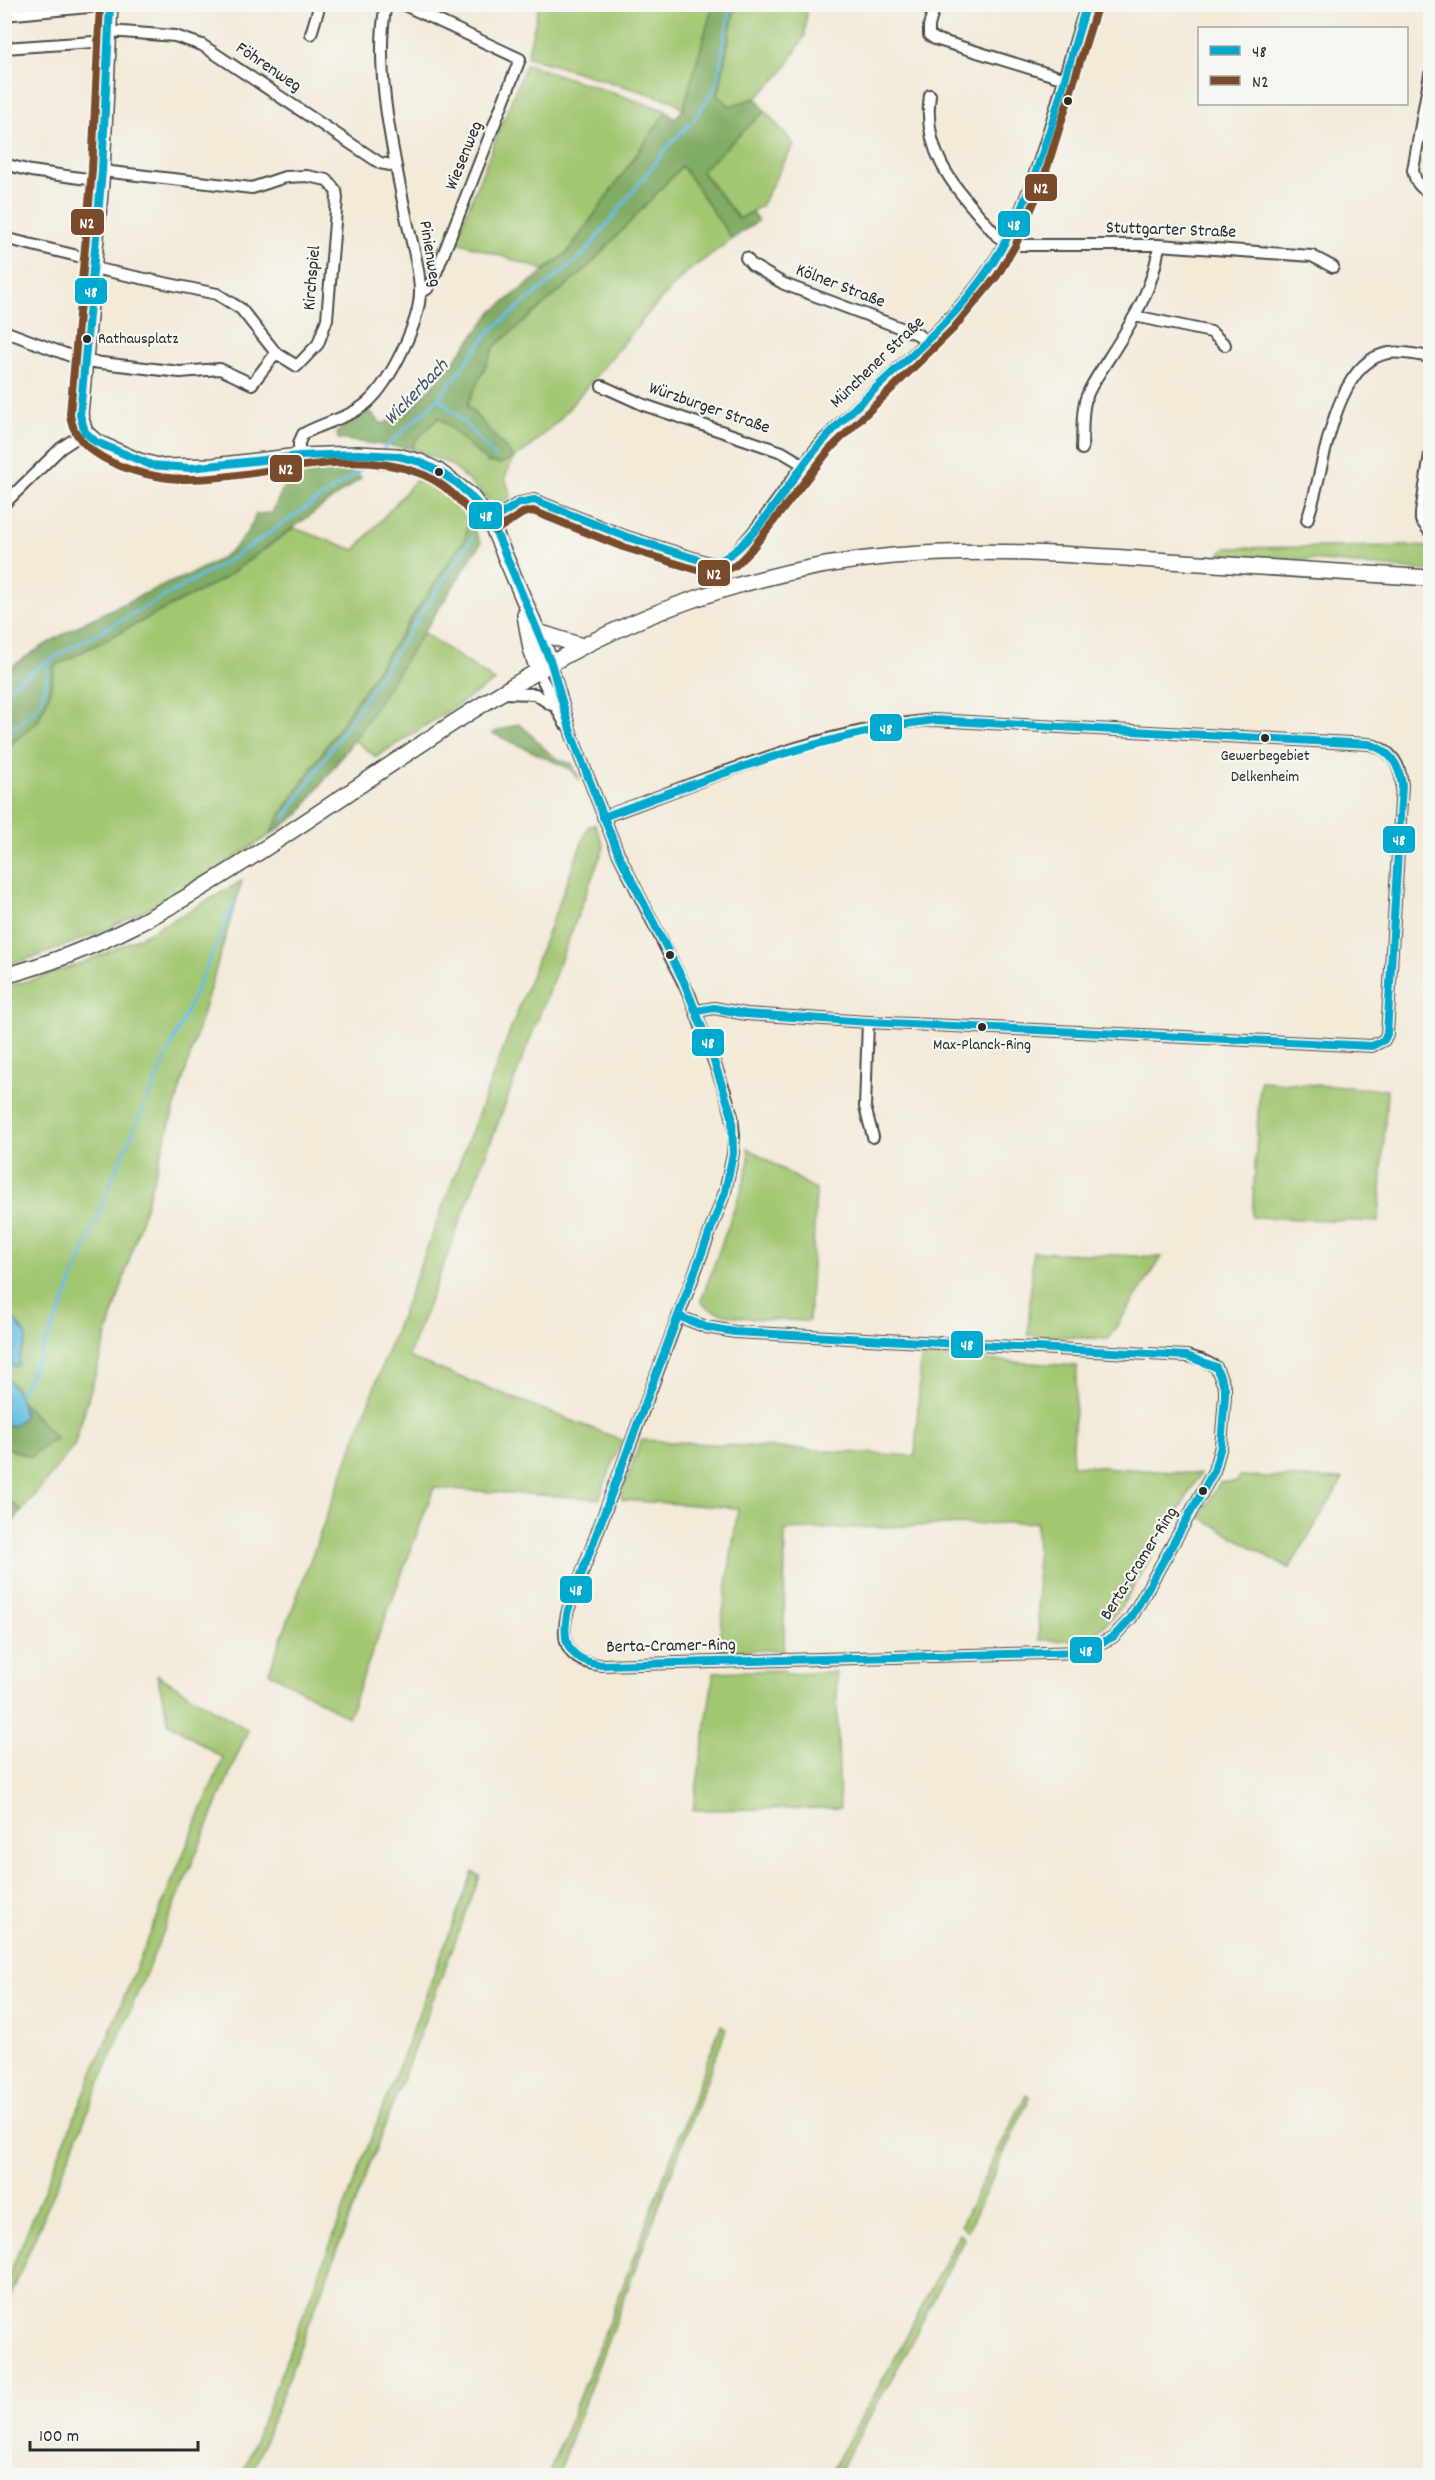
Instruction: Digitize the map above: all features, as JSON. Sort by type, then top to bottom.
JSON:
[{"type":"main road","points":[[110,4],[101,176],[80,415],[91,437],[140,461],[172,468],[213,466],[299,456],[358,454],[397,456],[420,462],[457,483],[470,495],[490,521],[538,632],[544,667]]},
{"type":"main road","points":[[4,976],[90,948],[182,901],[284,837],[502,693],[582,646],[656,613],[751,582],[814,567],[891,556],[967,552],[1052,553],[1431,578]]},
{"type":"main road","points":[[522,598],[529,641],[544,667]]},
{"type":"main road","points":[[538,632],[582,646]]},
{"type":"street","points":[[4,15],[110,4]]},
{"type":"street","points":[[312,34],[320,4]]},
{"type":"street","name":"Pinienweg","points":[[299,456],[299,443],[303,434],[355,411],[373,397],[410,337],[420,293],[396,166],[381,57],[386,4]]},
{"type":"street","points":[[402,4],[414,7]]},
{"type":"street","points":[[934,4],[928,31],[935,39],[1065,79]]},
{"type":"street","name":"Münchener Straße","points":[[490,521],[519,503],[529,500],[540,501],[627,537],[709,563],[717,563],[736,551],[804,465],[844,419],[926,341],[969,294],[1006,242],[1033,185],[1087,4]]},
{"type":"street","name":"Wiesenweg","points":[[414,7],[520,59],[434,278],[427,289],[420,293]]},
{"type":"street","name":"Föhrenweg","points":[[4,48],[109,36],[175,36],[202,45],[380,163],[396,166]]},
{"type":"street","points":[[1431,74],[1413,170],[1419,186],[1431,191]]},
{"type":"street","points":[[930,95],[928,113],[931,132],[948,178],[997,236],[1006,242]]},
{"type":"street","points":[[4,164],[31,171],[101,176]]},
{"type":"street","name":"Kirchspiel","points":[[101,176],[252,188],[285,177],[307,176],[327,180],[336,191],[337,198],[327,319],[318,344],[297,366],[276,353]]},
{"type":"street","points":[[4,238],[93,264],[217,294],[241,309],[276,353],[252,384],[220,369],[180,372],[84,361],[4,331]]},
{"type":"street","name":"Stuttgarter Straße","points":[[1006,242],[1020,245],[1159,245],[1312,256],[1333,267]]},
{"type":"street","points":[[1082,449],[1083,411],[1087,394],[1136,316],[1154,276],[1159,245]]},
{"type":"street","name":"Kölner Straße","points":[[746,258],[752,265],[784,284],[917,334],[926,341]]},
{"type":"street","points":[[1136,316],[1211,332],[1225,345]]},
{"type":"street","points":[[1307,520],[1317,490],[1323,454],[1332,423],[1357,372],[1375,357],[1391,352],[1431,357]]},
{"type":"street","name":"Würzburger Straße","points":[[602,386],[644,405],[782,452],[804,465]]},
{"type":"street","points":[[4,504],[61,448],[91,437]]},
{"type":"street","points":[[1431,454],[1420,513],[1421,520],[1431,532]]},
{"type":"street","points":[[544,667],[554,706],[572,736]]},
{"type":"street","points":[[544,667],[603,817],[635,891],[697,1011],[714,1008],[746,1014],[868,1022],[1362,1047],[1378,1044],[1387,1034],[1402,785],[1398,762],[1380,747],[1369,744],[934,720],[876,726],[831,737],[603,817]]},
{"type":"street","points":[[502,693],[535,694],[554,706]]},
{"type":"street","name":"Berta-Cramer-Ring","points":[[678,1316],[706,1327],[735,1332],[1106,1351],[1187,1356],[1202,1360],[1216,1367],[1225,1388],[1218,1461],[1204,1492],[1131,1618],[1113,1637],[1082,1652],[615,1665],[585,1663],[574,1656],[566,1642],[564,1625],[568,1610],[678,1316],[725,1192],[733,1154],[734,1134],[730,1106],[697,1011]]},
{"type":"street","points":[[868,1022],[866,1107],[873,1137]]},
{"type":"green space","points":[[539,5],[713,5],[683,110],[673,101],[527,57]]},
{"type":"green space","points":[[713,5],[735,5],[718,96],[730,106],[756,98],[765,111],[701,171],[739,219],[752,212],[758,221],[732,239],[682,166],[586,269],[495,346],[467,405],[514,458],[501,464],[487,462],[439,417],[414,442],[413,449],[338,439],[337,432],[369,411],[382,424],[408,413],[450,366],[491,313],[568,252],[667,111],[674,119],[683,110]]},
{"type":"green space","points":[[735,5],[807,5],[805,36],[782,73],[756,98],[730,106],[718,96]]},
{"type":"green space","points":[[526,64],[667,111],[568,252],[544,270],[455,241]]},
{"type":"green space","points":[[765,111],[794,144],[761,206],[739,219],[701,170]]},
{"type":"green space","points":[[682,166],[732,239],[687,272],[652,309],[559,420],[529,448],[514,458],[467,405],[495,346],[586,269]]},
{"type":"green space","points":[[439,417],[487,462],[514,458],[505,477],[511,497],[500,502],[488,499],[450,464],[413,449],[414,442]]},
{"type":"green space","points":[[347,464],[353,467],[361,478],[223,579],[55,666],[49,695],[38,721],[5,749],[5,672],[76,627],[195,572],[226,555],[250,528],[256,514],[272,513],[288,477],[276,477],[280,467]]},
{"type":"green space","points":[[416,480],[440,490],[459,506],[469,520],[465,538],[280,816],[270,835],[164,901],[102,931],[47,953],[5,966],[5,749],[38,721],[49,695],[55,666],[223,579],[294,528],[355,550]]},
{"type":"green space","points":[[469,520],[481,543],[354,740],[299,814],[270,835],[280,816],[465,538]]},
{"type":"green space","points":[[1430,547],[1430,571],[1279,557],[1219,555],[1227,548]]},
{"type":"green space","points":[[422,632],[495,681],[376,757],[354,740]]},
{"type":"green space","points":[[518,724],[549,753],[572,763],[581,782],[572,770],[492,733]]},
{"type":"green space","points":[[595,824],[604,847],[408,1357],[622,1440],[599,1499],[434,1488],[348,1717],[269,1672],[388,1350],[588,827]]},
{"type":"green space","points":[[242,881],[74,1446],[22,1511],[5,1497],[5,1447],[30,1457],[55,1438],[23,1403],[14,1386],[5,1376],[5,987],[69,968],[99,956],[185,914]]},
{"type":"green space","points":[[1260,1081],[1387,1090],[1379,1222],[1252,1217]]},
{"type":"green space","points":[[748,1148],[816,1190],[809,1321],[734,1316],[708,1308],[701,1301],[744,1182],[749,1160]]},
{"type":"green space","points":[[1033,1252],[1162,1257],[1108,1339],[1028,1335]]},
{"type":"green space","points":[[921,1356],[1077,1366],[1072,1465],[1200,1474],[1174,1519],[1170,1520],[1123,1604],[1098,1631],[1085,1638],[1039,1640],[1036,1522],[785,1530],[784,1650],[721,1651],[718,1647],[738,1508],[623,1500],[621,1497],[641,1440],[915,1456]]},
{"type":"green space","points":[[23,1403],[56,1438],[30,1457],[5,1447],[4,1424],[14,1426],[23,1418]]},
{"type":"green space","points":[[1239,1476],[1343,1479],[1289,1569],[1200,1517],[1220,1482],[1237,1482]]},
{"type":"green space","points":[[5,1497],[22,1511],[5,1531]]},
{"type":"green space","points":[[784,1670],[786,1674],[836,1672],[840,1808],[693,1810],[714,1672]]},
{"type":"green space","points":[[157,1675],[248,1730],[5,2309],[5,2285],[223,1758],[169,1723]]},
{"type":"green space","points":[[473,1872],[480,1876],[252,2473],[242,2475]]},
{"type":"green space","points":[[721,2025],[726,2029],[557,2475],[548,2475],[618,2299]]},
{"type":"green space","points":[[1026,2095],[1030,2097],[967,2232],[961,2225]]},
{"type":"green space","points":[[959,2234],[964,2239],[906,2353],[837,2475],[829,2475],[900,2349]]},
{"type":"water","points":[[5,1308],[27,1336],[19,1364],[15,1367],[12,1365],[10,1351],[5,1345]]},
{"type":"water","points":[[4,1376],[16,1390],[22,1405],[23,1417],[14,1426],[5,1424]]},
{"type":"waterway","name":"Wickerbach","points":[[383,449],[439,398],[490,331],[583,255],[670,144],[693,121],[717,85],[731,4]]},
{"type":"waterway","points":[[439,398],[495,457]]},
{"type":"waterway","name":"Wickerbach","points":[[4,692],[49,660],[228,561],[357,473],[372,459]]},
{"type":"waterway","points":[[366,465],[398,470],[426,478],[450,493],[474,516]]},
{"type":"waterway","points":[[285,818],[472,538]]},
{"type":"waterway","points":[[4,735],[36,709],[44,689],[49,661]]},
{"type":"waterway","points":[[20,1395],[60,1313],[113,1177],[235,903]]},
{"type":"transit line","name":"N2","points":[[100,4],[92,170],[70,414],[74,429],[83,442],[96,453],[129,469],[179,479],[238,475],[329,463],[358,462],[388,465],[416,472],[436,481],[461,502],[482,527]]},
{"type":"transit line","name":"48","points":[[490,521],[519,503],[534,500],[627,537],[709,563],[722,559],[736,550],[765,518],[812,454],[836,427],[941,327],[987,271],[1006,240],[1032,183],[1087,4]]},
{"type":"transit line","name":"48","points":[[110,5],[102,171],[80,415],[85,432],[96,442],[151,465],[190,468],[299,456],[358,454],[397,456],[420,462],[438,471],[457,483],[481,507],[498,537],[551,663],[572,736],[618,853],[684,982],[707,1040],[732,1116],[733,1154],[725,1192],[678,1316]]},
{"type":"transit line","name":"N2","points":[[496,530],[523,513],[533,511],[623,547],[707,573],[720,573],[736,565],[751,550],[830,449],[953,329],[997,276],[1015,246],[1041,187],[1097,7]]},
{"type":"transit line","name":"48","points":[[603,817],[766,759],[849,736],[934,720],[1369,744],[1388,754],[1399,770],[1402,785],[1387,1034],[1384,1040],[1372,1046],[868,1022],[746,1014],[714,1008],[697,1011]]},
{"type":"transit line","name":"48","points":[[678,1316],[706,1327],[735,1332],[1187,1356],[1216,1367],[1225,1388],[1221,1446],[1214,1471],[1131,1618],[1113,1637],[1082,1652],[601,1665],[581,1658],[569,1647],[565,1631],[568,1610],[678,1316]]},
{"type":"place","name":"Rathausplatz","points":[[87,339]]},
{"type":"place","name":"Gewerbegebiet Delkenheim","points":[[1265,738]]},
{"type":"place","name":"Max-Planck-Ring","points":[[982,1027]]}]
